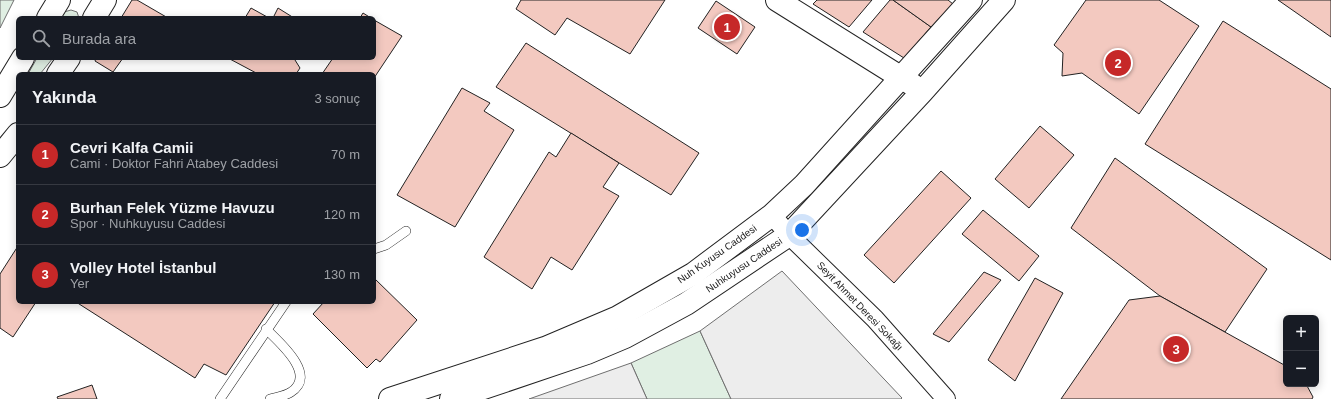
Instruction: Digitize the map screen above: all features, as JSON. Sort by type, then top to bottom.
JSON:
[{"type":"main road","points":[[49,16],[59,0]]},
{"type":"main road","points":[[95,16],[105,0]]},
{"type":"main road","points":[[777,0],[922,92]]},
{"type":"main road","name":"Nuh Kuyusu Caddesi","points":[[390,399],[546,348],[618,317],[693,274],[772,215],[804,185],[971,0]]},
{"type":"main road","name":"Nuhkuyusu Caddesi","points":[[451,399],[587,353],[625,337],[686,304],[790,235],[922,92],[1004,0]]},
{"type":"main road","points":[[0,96],[22,60]]},
{"type":"main road","points":[[59,72],[68,60]]},
{"type":"main road","points":[[0,156],[16,136]]},
{"type":"street","name":"Seyit Ahmet Deresi Sokağı","points":[[772,215],[790,235],[875,319],[946,399]]},
{"type":"lane","points":[[376,248],[386,245],[406,231]]},
{"type":"lane","points":[[220,399],[266,329],[285,304]]},
{"type":"lane","points":[[266,329],[297,362],[300,374],[292,396],[270,399]]},
{"type":"green space","points":[[0,0],[14,0],[0,28]]},
{"type":"green space","points":[[71,10],[77,12],[78,16],[62,16],[64,12]]},
{"type":"green space","points":[[36,60],[51,60],[42,72],[29,72]]},
{"type":"green space","points":[[700,331],[731,399],[647,399],[631,363]]},
{"type":"shaded area","points":[[782,271],[902,398],[901,399],[731,399],[700,331]]},
{"type":"shaded area","points":[[631,363],[647,399],[529,399]]},
{"type":"building","points":[[132,0],[137,0],[165,16],[122,16]]},
{"type":"building","points":[[521,0],[665,0],[630,54],[567,18],[555,35],[516,9]]},
{"type":"building","points":[[817,0],[872,0],[849,27],[813,4]]},
{"type":"building","points":[[890,0],[893,0],[931,27],[904,58],[863,32]]},
{"type":"building","points":[[893,0],[948,0],[953,4],[931,27]]},
{"type":"building","points":[[1086,0],[1159,0],[1199,26],[1139,114],[1082,73],[1062,76],[1063,53],[1054,45]]},
{"type":"building","points":[[1278,0],[1331,0],[1331,37]]},
{"type":"building","points":[[716,1],[755,27],[737,54],[698,28]]},
{"type":"building","points":[[251,8],[265,16],[246,16]]},
{"type":"building","points":[[278,8],[291,16],[274,16]]},
{"type":"building","points":[[376,21],[402,36],[376,75],[376,72],[323,72],[332,60],[376,60]]},
{"type":"building","points":[[1223,21],[1331,89],[1331,260],[1145,144]]},
{"type":"building","points":[[526,43],[699,153],[671,195],[496,87]]},
{"type":"building","points":[[95,60],[122,60],[113,72]]},
{"type":"building","points":[[232,60],[295,60],[300,68],[297,72],[254,72]]},
{"type":"building","points":[[462,88],[490,103],[484,111],[514,130],[455,227],[397,195]]},
{"type":"building","points":[[1040,126],[1074,155],[1029,208],[995,179]]},
{"type":"building","points":[[571,133],[619,163],[603,187],[619,196],[572,270],[551,257],[532,289],[484,257],[549,152],[556,157]]},
{"type":"building","points":[[1115,158],[1267,269],[1225,332],[1160,296],[1071,228]]},
{"type":"building","points":[[941,171],[971,198],[894,283],[864,255]]},
{"type":"building","points":[[983,210],[1039,256],[1019,281],[962,234]]},
{"type":"building","points":[[16,249],[16,304],[35,304],[13,337],[0,328],[0,274]]},
{"type":"building","points":[[984,272],[1001,280],[949,342],[933,334]]},
{"type":"building","points":[[1035,278],[1063,293],[1015,381],[988,360]]},
{"type":"building","points":[[376,280],[417,320],[380,362],[376,359],[367,368],[313,314],[322,304],[376,304]]},
{"type":"building","points":[[1160,296],[1283,364],[1283,387],[1308,387],[1313,397],[1312,399],[1061,399],[1129,300]]},
{"type":"building","points":[[79,304],[274,304],[226,375],[204,364],[195,378]]},
{"type":"building","points":[[92,385],[97,399],[58,399],[57,397]]},
{"type":"place","name":"Cevri Kalfa Camii","points":[[727,27]]},
{"type":"place","name":"Burhan Felek Yüzme Havuzu","points":[[1118,63]]},
{"type":"place","name":"Volley Hotel İstanbul","points":[[1176,349]]}]
